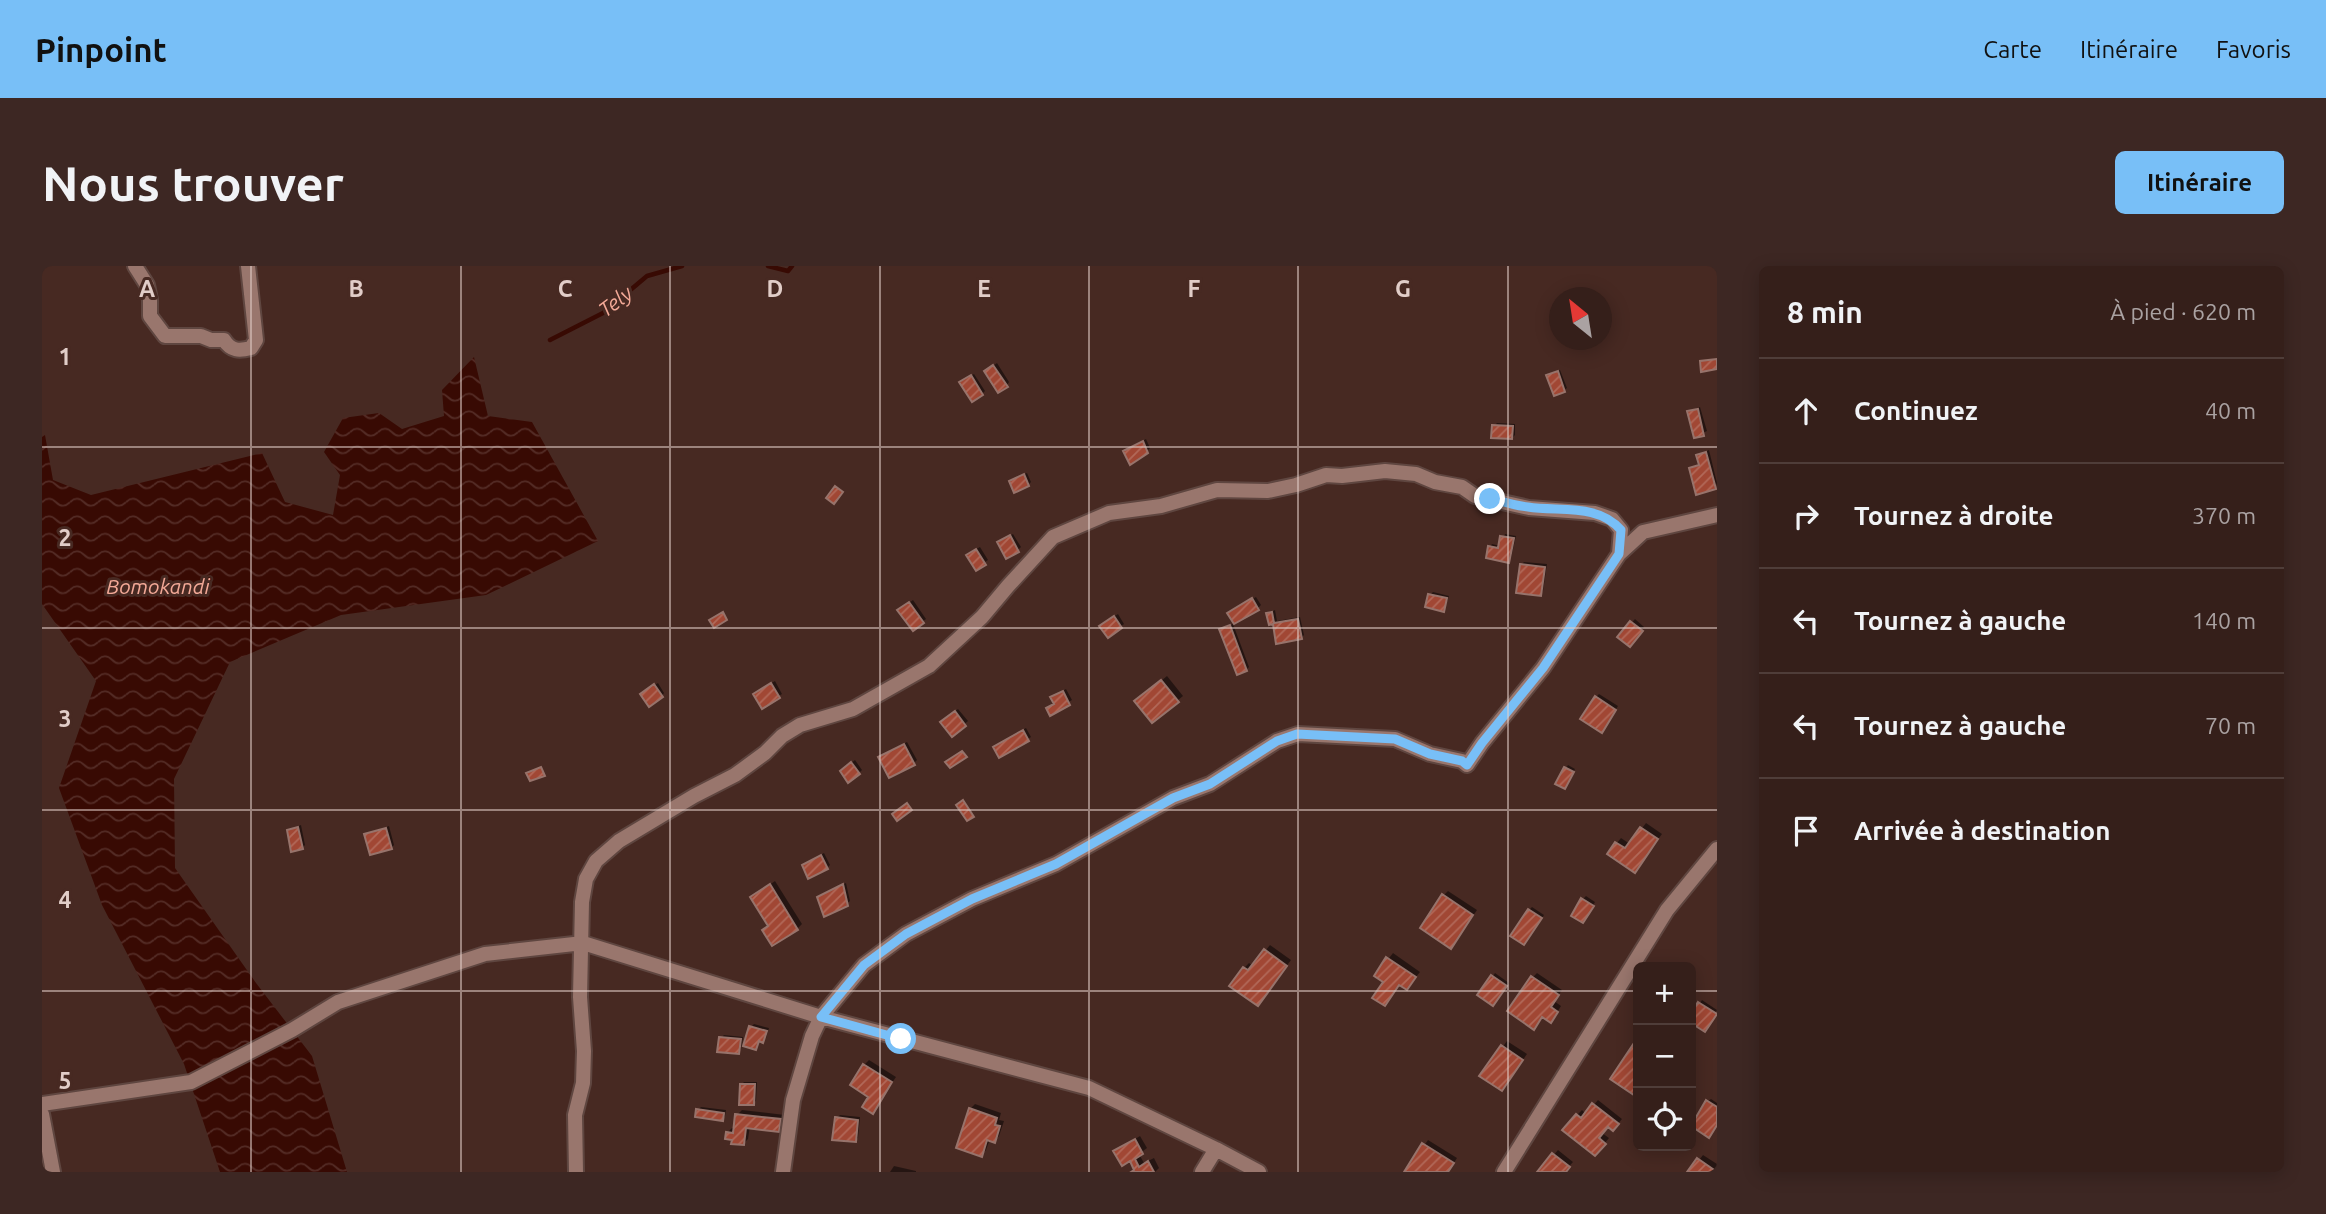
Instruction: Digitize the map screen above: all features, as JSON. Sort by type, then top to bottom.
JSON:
[{"type":"street","points":[[135,266],[147,285],[150,316],[165,336],[201,336],[211,340],[224,340],[228,347],[240,351],[251,348],[256,340],[248,266]]},
{"type":"street","points":[[576,1172],[575,1115],[583,1083],[584,1051],[580,998],[582,902],[586,879],[596,861],[619,841],[735,775],[765,753],[782,736],[800,725],[853,709],[929,666],[982,617],[1053,537],[1109,513],[1161,506],[1217,490],[1268,491],[1326,475],[1385,471],[1416,474],[1435,482],[1462,487],[1475,496],[1529,508],[1595,513],[1612,519],[1621,530],[1619,554]]},
{"type":"street","points":[[783,1172],[793,1100],[812,1036],[821,1017],[864,965],[906,934],[972,899],[1056,864],[1173,798],[1210,784],[1277,741],[1297,734],[1395,739],[1430,754],[1462,761],[1467,765],[1543,668],[1619,554],[1643,532],[1717,515]]},
{"type":"street","points":[[1504,1172],[1667,910],[1717,849]]},
{"type":"street","points":[[42,1104],[191,1082],[292,1030],[338,1002],[485,954],[583,943],[821,1017],[1089,1088],[1259,1172]]},
{"type":"street","points":[[42,1114],[53,1172]]},
{"type":"street","points":[[1202,1172],[1216,1149]]},
{"type":"water","name":"Bomokandi","points":[[474,357],[488,416],[532,422],[598,541],[486,595],[341,615],[230,662],[174,779],[175,868],[256,983],[312,1056],[347,1172],[220,1172],[184,1064],[102,905],[59,788],[96,681],[42,604],[42,437],[45,435],[53,480],[91,495],[262,453],[285,502],[333,515],[340,475],[324,452],[343,418],[379,413],[402,429],[444,416],[442,390]]},
{"type":"building","points":[[1717,359],[1717,369],[1701,372],[1700,361]]},
{"type":"building","points":[[993,365],[1008,387],[998,393],[984,371]]},
{"type":"building","points":[[1558,371],[1565,392],[1554,396],[1546,375]]},
{"type":"building","points":[[971,375],[983,395],[972,402],[959,382]]},
{"type":"building","points":[[1698,409],[1704,436],[1694,438],[1687,411]]},
{"type":"building","points":[[1492,425],[1513,426],[1512,439],[1491,438]]},
{"type":"building","points":[[1143,441],[1148,453],[1130,465],[1123,451]]},
{"type":"building","points":[[1706,452],[1716,489],[1696,495],[1689,468],[1699,465],[1696,455]]},
{"type":"building","points":[[1024,474],[1029,486],[1014,493],[1009,481]]},
{"type":"building","points":[[835,486],[843,492],[834,504],[826,498]]},
{"type":"building","points":[[1010,535],[1019,552],[1006,559],[997,542]]},
{"type":"building","points":[[1500,536],[1514,538],[1509,563],[1486,558],[1488,546],[1498,548]]},
{"type":"building","points":[[976,549],[986,565],[976,571],[966,555]]},
{"type":"building","points":[[1520,564],[1545,567],[1541,596],[1516,593]]},
{"type":"building","points":[[1428,594],[1447,598],[1444,612],[1425,607]]},
{"type":"building","points":[[1252,598],[1259,610],[1234,624],[1227,613]]},
{"type":"building","points":[[909,602],[924,623],[913,631],[897,610]]},
{"type":"building","points":[[723,612],[727,620],[714,628],[709,620]]},
{"type":"building","points":[[1272,612],[1274,623],[1298,619],[1302,639],[1276,644],[1273,624],[1269,625],[1266,613]]},
{"type":"building","points":[[1114,616],[1122,628],[1108,638],[1099,626]]},
{"type":"building","points":[[1630,621],[1643,631],[1630,647],[1617,637]]},
{"type":"building","points":[[1230,625],[1247,671],[1237,675],[1219,629]]},
{"type":"building","points":[[1161,680],[1179,702],[1152,723],[1134,701]]},
{"type":"building","points":[[771,683],[780,698],[762,709],[753,694]]},
{"type":"building","points":[[654,684],[663,697],[649,707],[640,694]]},
{"type":"building","points":[[1063,691],[1070,705],[1050,716],[1046,708],[1054,704],[1050,697]]},
{"type":"building","points":[[1595,696],[1616,710],[1602,733],[1580,719]]},
{"type":"building","points":[[955,711],[966,726],[952,737],[940,722]]},
{"type":"building","points":[[1023,730],[1029,741],[999,758],[993,747]]},
{"type":"building","points":[[904,744],[915,765],[889,778],[878,757]]},
{"type":"building","points":[[962,751],[967,757],[950,768],[945,762]]},
{"type":"building","points":[[851,762],[860,774],[848,783],[840,771]]},
{"type":"building","points":[[541,767],[545,776],[530,781],[526,773]]},
{"type":"building","points":[[1564,767],[1574,772],[1565,789],[1555,784]]},
{"type":"building","points":[[963,800],[974,817],[967,821],[956,805]]},
{"type":"building","points":[[907,803],[912,810],[897,821],[892,814]]},
{"type":"building","points":[[298,827],[303,849],[291,852],[287,830]]},
{"type":"building","points":[[1640,827],[1658,839],[1635,873],[1607,854],[1615,842],[1625,848]]},
{"type":"building","points":[[386,828],[392,849],[370,855],[364,834]]},
{"type":"building","points":[[821,855],[828,869],[808,879],[802,865]]},
{"type":"building","points":[[770,884],[798,930],[772,946],[762,930],[768,926],[750,897]]},
{"type":"building","points":[[843,884],[848,906],[824,917],[817,897]]},
{"type":"building","points":[[1442,894],[1473,915],[1451,949],[1420,928]]},
{"type":"building","points":[[1581,898],[1594,906],[1583,923],[1571,916]]},
{"type":"building","points":[[1528,909],[1542,918],[1524,945],[1510,936]]},
{"type":"building","points":[[1264,949],[1287,966],[1258,1006],[1229,986],[1243,967],[1248,970]]},
{"type":"building","points":[[1386,957],[1416,977],[1407,990],[1399,985],[1385,1006],[1372,998],[1383,982],[1374,976]]},
{"type":"building","points":[[1491,975],[1507,986],[1493,1006],[1477,995]]},
{"type":"building","points":[[1531,976],[1559,995],[1551,1007],[1558,1012],[1551,1023],[1542,1017],[1534,1030],[1507,1011]]},
{"type":"building","points":[[1698,1002],[1717,1014],[1705,1032],[1696,1026]]},
{"type":"building","points":[[749,1026],[767,1031],[763,1043],[759,1041],[756,1050],[743,1046]]},
{"type":"building","points":[[719,1037],[741,1039],[739,1054],[717,1052]]},
{"type":"building","points":[[1633,1044],[1633,1094],[1610,1079]]},
{"type":"building","points":[[1501,1045],[1523,1060],[1502,1091],[1479,1076]]},
{"type":"building","points":[[863,1064],[892,1082],[873,1114],[862,1107],[868,1097],[850,1085]]},
{"type":"building","points":[[740,1084],[755,1084],[754,1105],[739,1105]]},
{"type":"building","points":[[1706,1100],[1717,1107],[1717,1125],[1709,1138],[1696,1129],[1696,1117]]},
{"type":"building","points":[[1592,1103],[1619,1124],[1613,1131],[1608,1127],[1599,1138],[1606,1144],[1595,1156],[1562,1130],[1576,1114],[1581,1118]]},
{"type":"building","points":[[969,1108],[997,1118],[995,1125],[1000,1126],[995,1143],[987,1140],[982,1157],[956,1148]]},
{"type":"building","points":[[696,1109],[724,1113],[723,1121],[695,1117]]},
{"type":"building","points":[[735,1114],[781,1119],[779,1132],[746,1128],[744,1145],[731,1144],[732,1140],[725,1139],[726,1132],[733,1133]]},
{"type":"building","points":[[835,1117],[858,1120],[856,1142],[832,1140]]},
{"type":"building","points":[[1135,1139],[1143,1154],[1135,1159],[1139,1167],[1148,1161],[1154,1172],[1131,1172],[1134,1170],[1130,1161],[1122,1166],[1113,1151]]},
{"type":"building","points":[[1422,1143],[1454,1163],[1448,1172],[1404,1172]]},
{"type":"building","points":[[1552,1153],[1570,1167],[1566,1172],[1537,1172]]},
{"type":"building","points":[[1697,1158],[1717,1172],[1687,1172]]},
{"type":"waterway","name":"Tely","points":[[550,340],[603,313],[647,276],[682,266]]},
{"type":"waterway","name":"Tely","points":[[768,266],[788,271],[792,266]]},
{"type":"route","points":[[901,1039],[821,1017],[864,965],[906,934],[972,899],[1056,864],[1173,798],[1210,784],[1277,741],[1297,734],[1395,739],[1430,754],[1462,761],[1467,765],[1543,668],[1619,554],[1621,530],[1612,519],[1595,513],[1529,508],[1490,499]]}]
